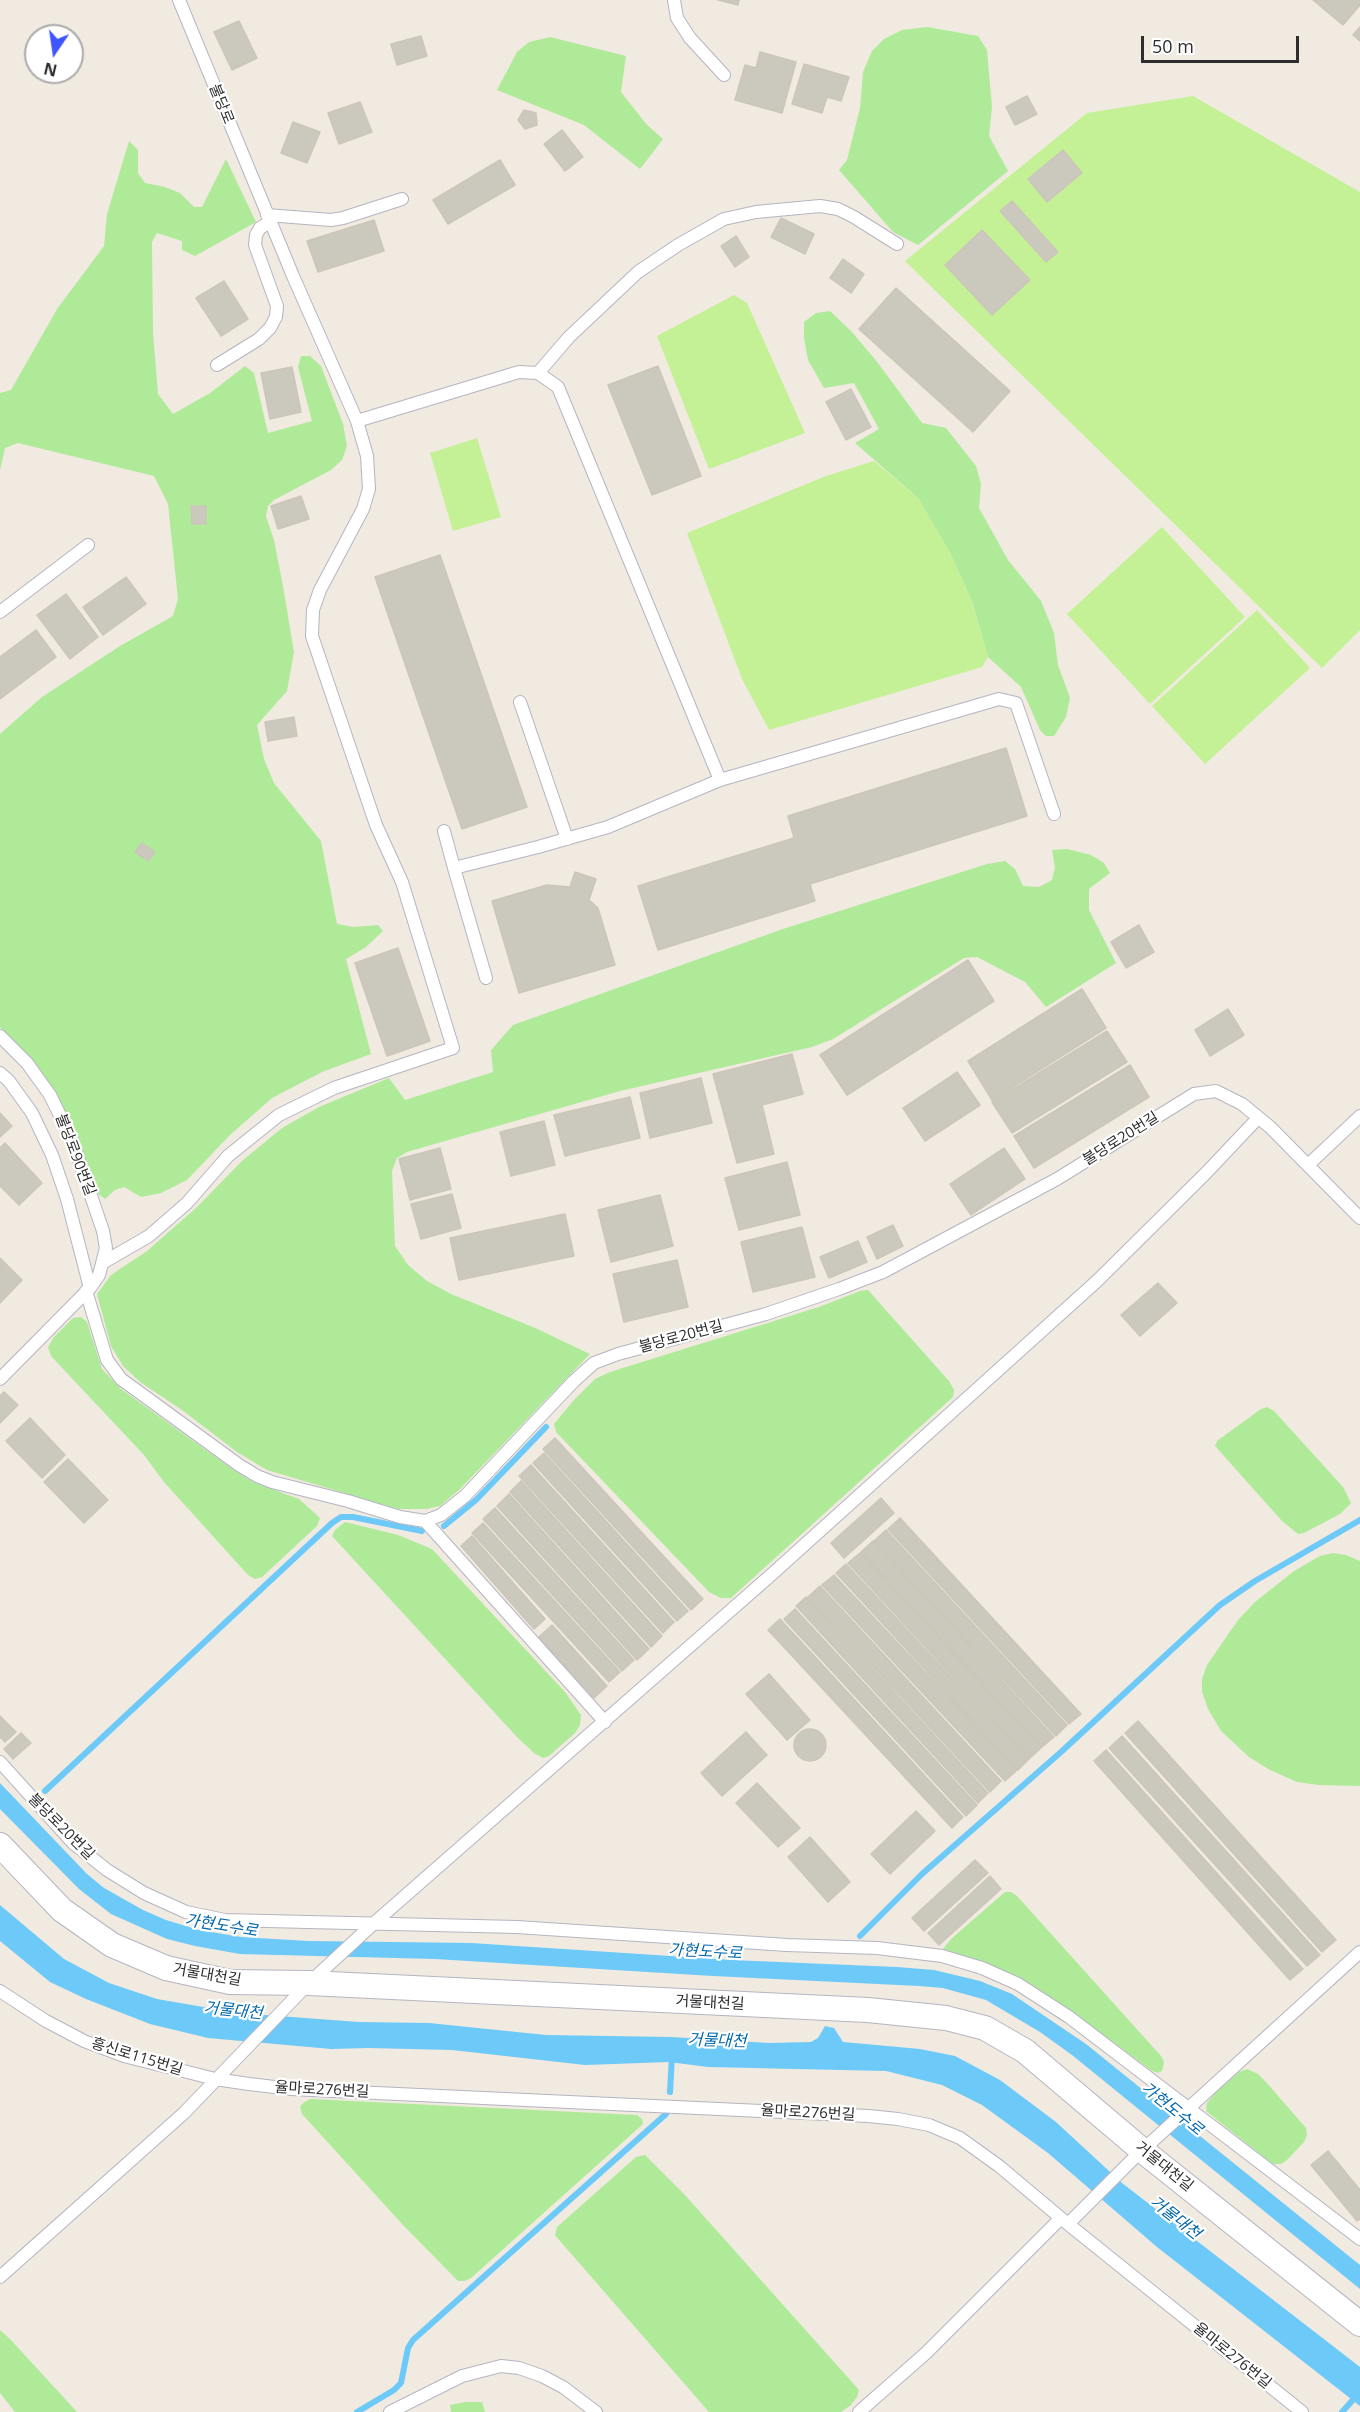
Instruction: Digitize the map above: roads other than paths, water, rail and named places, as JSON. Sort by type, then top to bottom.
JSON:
[{"type":"street","name":"거물대천길","points":[[0,1845],[62,1910],[112,1946],[166,1968],[230,1982],[867,2010],[946,2018],[985,2028],[1025,2051],[1143,2151],[1360,2325]]},
{"type":"lane","name":"불당로","points":[[105,1262],[149,1236],[187,1203],[228,1156],[279,1115],[334,1088],[453,1048],[402,882],[376,825],[312,636],[313,610],[320,590],[363,510],[369,489],[368,456],[357,421],[267,215],[178,0]]},
{"type":"lane","points":[[674,0],[677,18],[690,38],[724,75]]},
{"type":"lane","points":[[217,365],[259,339],[276,318],[277,306],[255,245],[256,235],[267,215],[331,220],[402,199]]},
{"type":"lane","points":[[538,374],[569,337],[638,272],[678,245],[724,219],[756,212],[820,206],[838,209],[854,216],[897,244]]},
{"type":"lane","points":[[357,421],[519,372],[538,374],[558,387],[720,780]]},
{"type":"lane","points":[[0,612],[88,546]]},
{"type":"lane","points":[[454,868],[608,827],[720,780],[999,699],[1016,704],[1054,814]]},
{"type":"lane","points":[[520,702],[567,839]]},
{"type":"lane","points":[[444,831],[486,978]]},
{"type":"lane","name":"불당로90번길","points":[[0,1036],[27,1063],[50,1095],[72,1140],[103,1231],[106,1248],[105,1262]]},
{"type":"lane","points":[[0,1073],[9,1081],[32,1113],[52,1155],[73,1221],[88,1290],[107,1360],[121,1379],[257,1476],[400,1517],[425,1521],[605,1722]]},
{"type":"lane","name":"불당로20번길","points":[[425,1521],[441,1515],[465,1496],[574,1381],[594,1363],[618,1354],[766,1314],[883,1272],[1058,1179],[1194,1094],[1216,1092],[1242,1104],[1258,1118]]},
{"type":"lane","points":[[1308,1165],[1360,1116]]},
{"type":"lane","points":[[0,2277],[184,2113],[308,1984],[369,1928],[605,1722],[1097,1281],[1258,1118],[1360,1218]]},
{"type":"lane","points":[[0,1379],[88,1290],[105,1262]]},
{"type":"lane","name":"불당로20번길","points":[[0,1762],[73,1843],[107,1870],[144,1893],[186,1912],[225,1920],[369,1928],[539,1928],[787,1945],[877,1948],[942,1956],[982,1968],[1018,1984],[1069,2017],[1185,2111],[1360,2239]]},
{"type":"lane","points":[[859,2412],[926,2353],[1067,2220],[1360,1952]]},
{"type":"lane","name":"흥신로115번길","points":[[0,1991],[46,2021],[84,2041],[124,2056],[219,2075]]},
{"type":"lane","name":"율마로276번길","points":[[219,2075],[291,2089],[898,2119],[928,2125],[960,2138],[999,2166],[1302,2412]]},
{"type":"lane","points":[[390,2412],[462,2376],[501,2366],[519,2368],[542,2376],[563,2387],[596,2412]]},
{"type":"water","points":[[0,1783],[87,1874],[104,1888],[143,1910],[199,1930],[241,1937],[308,1941],[471,1943],[732,1960],[897,1967],[934,1970],[980,1981],[1012,1994],[1086,2044],[1360,2265],[1360,2289],[1072,2055],[1040,2032],[986,2000],[943,1988],[919,1986],[435,1959],[240,1954],[195,1946],[167,1939],[111,1914],[79,1889],[0,1809]]},
{"type":"water","name":"거물대천","points":[[0,1905],[64,1959],[109,1983],[157,1999],[238,2013],[359,2022],[429,2023],[546,2035],[671,2037],[769,2043],[811,2042],[818,2038],[825,2026],[834,2028],[843,2042],[920,2049],[955,2056],[1000,2080],[1056,2122],[1122,2183],[1360,2367],[1360,2406],[1157,2247],[1048,2153],[982,2105],[942,2085],[886,2071],[708,2067],[669,2062],[585,2065],[452,2050],[331,2049],[208,2038],[150,2024],[50,1982],[0,1941]]},
{"type":"waterway","points":[[444,1526],[476,1500],[546,1427]]},
{"type":"waterway","points":[[45,1791],[332,1523],[341,1517],[353,1517],[422,1531]]},
{"type":"waterway","points":[[860,1936],[922,1874],[1061,1752],[1220,1605],[1255,1581],[1360,1520]]},
{"type":"waterway","points":[[670,2092],[672,2056]]},
{"type":"waterway","points":[[357,2412],[394,2390],[401,2383],[408,2348],[413,2340],[666,2114]]},
{"type":"waterway","points":[[1342,2412],[1360,2392]]},
{"type":"water label","name":"가현도수로","points":[[221,1926]]},
{"type":"water label","name":"가현도수로","points":[[705,1952]]},
{"type":"water label","name":"가현도수로","points":[[1172,2109]]}]
